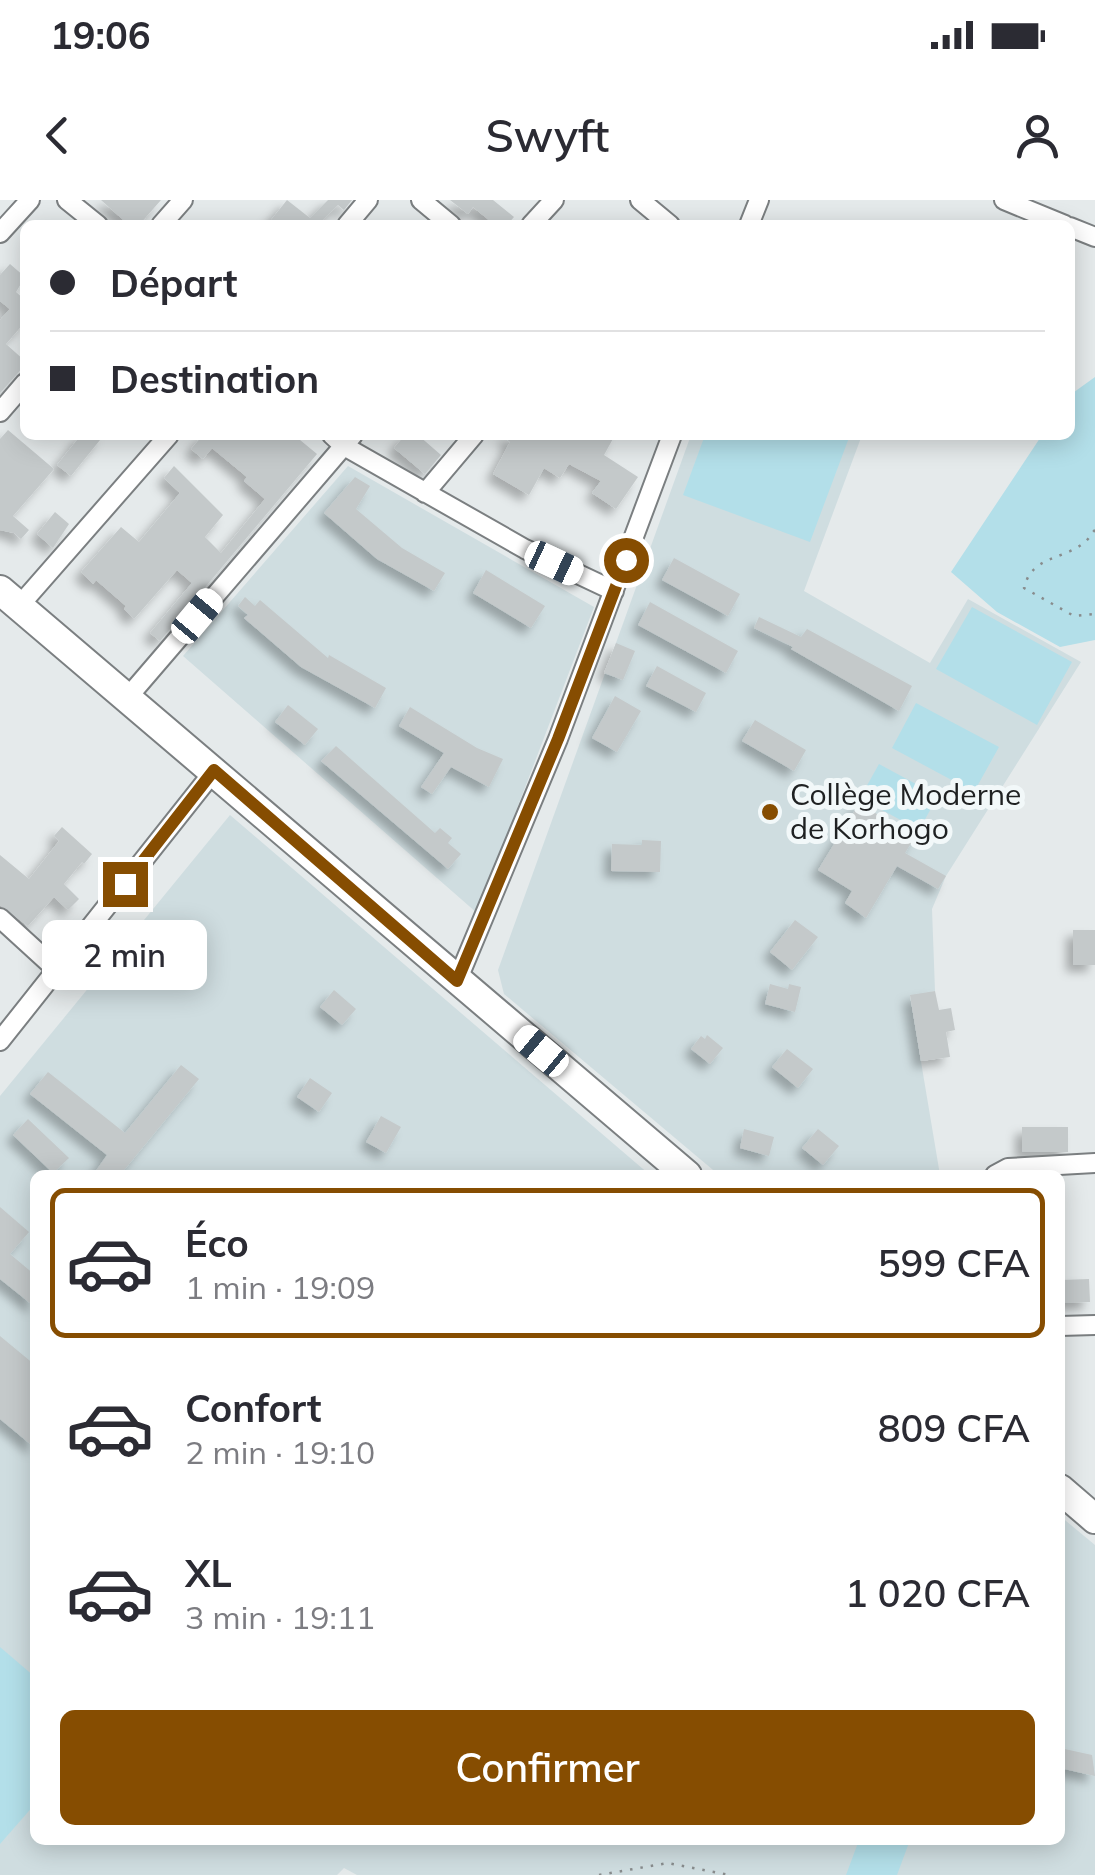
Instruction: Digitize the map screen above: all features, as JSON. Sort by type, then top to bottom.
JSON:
[{"type":"main road","points":[[10,597],[681,1170]]},
{"type":"main road","points":[[1065,1494],[1095,1519]]},
{"type":"street","points":[[0,233],[30,200]]},
{"type":"street","points":[[67,200],[92,220]]},
{"type":"street","points":[[165,220],[183,200]]},
{"type":"street","points":[[351,220],[368,200]]},
{"type":"street","points":[[421,200],[444,220]]},
{"type":"street","points":[[536,220],[554,200]]},
{"type":"street","points":[[640,200],[660,220]]},
{"type":"street","points":[[1004,200],[1053,220]]},
{"type":"street","points":[[0,412],[20,389]]},
{"type":"street","points":[[10,597],[164,440]]},
{"type":"street","points":[[128,697],[342,440]]},
{"type":"street","points":[[345,440],[525,549],[614,591]]},
{"type":"street","points":[[425,492],[470,440]]},
{"type":"street","points":[[457,981],[558,739],[670,440]]},
{"type":"street","points":[[0,1041],[214,770]]},
{"type":"street","points":[[0,918],[58,970]]},
{"type":"street","points":[[1004,1170],[1095,1163]]},
{"type":"street","points":[[1065,1326],[1095,1325]]},
{"type":"path","points":[[1095,530],[1084,544],[1039,562],[1027,575],[1024,588],[1074,616],[1095,614]]},
{"type":"path","points":[[599,1875],[668,1862],[729,1875]]},
{"type":"shaded area","points":[[1095,377],[1095,640],[1060,647],[997,612],[951,572],[1039,440],[1075,440],[1075,391]]},
{"type":"shaded area","name":"Collège Moderne de Korhogo","points":[[689,440],[860,440],[804,591],[930,663],[968,599],[1081,662],[946,876],[932,909],[935,991],[910,996],[939,1170],[713,1170],[504,994],[498,970]]},
{"type":"shaded area","points":[[703,440],[848,440],[810,542],[683,495]]},
{"type":"shaded area","points":[[348,466],[594,607],[477,913],[183,656]]},
{"type":"shaded area","points":[[972,607],[1072,662],[1037,725],[936,669]]},
{"type":"shaded area","points":[[916,703],[999,747],[974,792],[892,748]]},
{"type":"shaded area","points":[[879,764],[938,796],[919,830],[860,798]]},
{"type":"shaded area","points":[[230,815],[644,1170],[30,1170],[30,1845],[1065,1845],[1065,1520],[1095,1545],[1095,1875],[357,1875],[344,1868],[337,1875],[0,1875],[0,1096]]},
{"type":"shaded area","points":[[0,1647],[30,1673],[30,1810],[0,1844]]},
{"type":"shaded area","points":[[857,1845],[908,1845],[897,1875],[846,1875]]},
{"type":"building","points":[[101,200],[161,200],[143,220],[123,220]]},
{"type":"building","points":[[287,200],[310,218],[328,200],[352,200],[344,210],[338,205],[323,220],[271,220]]},
{"type":"building","points":[[450,200],[493,200],[514,217],[489,220],[473,207],[468,214]]},
{"type":"building","points":[[10,264],[20,273],[16,292],[20,296],[20,328],[6,344],[20,357],[20,371],[0,393],[0,320],[10,309],[0,301],[0,275]]},
{"type":"building","points":[[8,430],[54,469],[13,516],[29,530],[21,539],[0,530],[0,439]]},
{"type":"building","points":[[77,440],[100,440],[71,476],[57,465]]},
{"type":"building","points":[[199,440],[300,440],[317,454],[160,641],[150,633],[192,583],[177,570],[134,619],[124,609],[126,606],[81,572],[121,527],[139,542],[180,493],[164,478],[174,466],[223,515],[205,537],[221,553],[265,499],[244,481],[247,477],[212,448],[203,459],[191,449]]},
{"type":"building","points":[[401,440],[424,440],[441,455],[425,474],[394,448]]},
{"type":"building","points":[[508,440],[612,440],[604,455],[638,477],[616,509],[592,493],[601,481],[569,464],[560,478],[544,468],[529,495],[493,474]]},
{"type":"building","points":[[355,477],[370,486],[356,509],[402,548],[445,573],[434,591],[377,559],[324,513]]},
{"type":"building","points":[[55,512],[69,524],[53,548],[37,534]]},
{"type":"building","points":[[674,558],[740,594],[728,616],[662,580]]},
{"type":"building","points":[[486,570],[545,606],[531,628],[473,593]]},
{"type":"building","points":[[245,597],[255,606],[260,600],[328,658],[329,655],[386,688],[375,708],[301,667],[244,618],[248,615],[238,606]]},
{"type":"building","points":[[650,602],[738,651],[726,673],[638,625]]},
{"type":"building","points":[[759,617],[801,637],[807,629],[912,686],[899,711],[754,628]]},
{"type":"building","points":[[616,643],[635,651],[623,680],[604,673]]},
{"type":"building","points":[[657,666],[706,693],[696,712],[646,686]]},
{"type":"building","points":[[615,696],[641,711],[617,752],[592,738]]},
{"type":"building","points":[[288,705],[318,729],[305,745],[275,722]]},
{"type":"building","points":[[410,707],[477,748],[503,759],[489,787],[451,767],[432,794],[421,787],[444,753],[399,726]]},
{"type":"building","points":[[755,720],[806,750],[794,771],[742,741]]},
{"type":"building","points":[[336,746],[435,833],[440,828],[452,838],[448,843],[461,854],[448,869],[321,761]]},
{"type":"building","points":[[860,802],[892,825],[916,835],[905,853],[946,876],[938,889],[897,866],[866,918],[845,903],[852,891],[818,870]]},
{"type":"building","points":[[62,827],[92,854],[64,884],[79,899],[68,910],[54,897],[28,926],[0,905],[0,855],[29,879],[59,841],[54,836]]},
{"type":"building","points":[[642,840],[661,841],[660,872],[611,871],[612,844],[642,845]]},
{"type":"building","points":[[795,920],[818,937],[792,970],[770,952]]},
{"type":"building","points":[[1073,930],[1095,930],[1095,965],[1073,965]]},
{"type":"building","points":[[770,984],[788,989],[789,984],[801,987],[795,1012],[765,1004]]},
{"type":"building","points":[[334,990],[356,1009],[342,1025],[320,1007]]},
{"type":"building","points":[[935,991],[939,1010],[951,1008],[955,1030],[946,1032],[950,1057],[921,1061],[910,995]]},
{"type":"building","points":[[707,1035],[723,1048],[710,1064],[691,1049],[701,1036],[705,1039]]},
{"type":"building","points":[[787,1049],[813,1069],[798,1088],[772,1067]]},
{"type":"building","points":[[181,1065],[199,1079],[124,1170],[96,1170],[107,1155],[30,1094],[48,1072],[125,1133]]},
{"type":"building","points":[[310,1078],[332,1093],[319,1112],[297,1097]]},
{"type":"building","points":[[381,1116],[401,1127],[386,1153],[366,1142]]},
{"type":"building","points":[[28,1119],[69,1158],[56,1170],[50,1170],[13,1135]]},
{"type":"building","points":[[1022,1127],[1068,1127],[1068,1152],[1022,1152]]},
{"type":"building","points":[[744,1129],[774,1137],[769,1156],[740,1148]]},
{"type":"building","points":[[818,1129],[839,1146],[823,1165],[802,1148]]},
{"type":"building","points":[[0,1207],[29,1232],[10,1254],[30,1271],[30,1303],[0,1279]]},
{"type":"building","points":[[1089,1279],[1090,1302],[1065,1303],[1065,1280]]},
{"type":"building","points":[[0,1336],[30,1361],[30,1444],[0,1419]]},
{"type":"building","points":[[1065,1749],[1092,1755],[1095,1776],[1065,1769]]},
{"type":"place","name":"Collège Moderne de Korhogo","points":[[770,812]]},
{"type":"route","points":[[125,884],[214,770],[457,981],[558,739],[626,560]]}]
